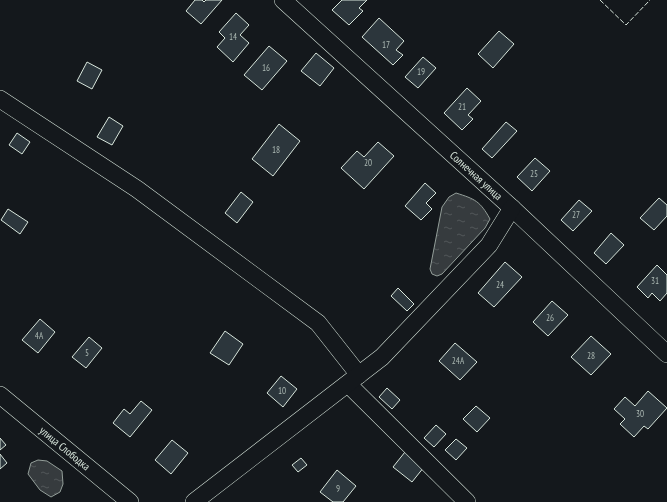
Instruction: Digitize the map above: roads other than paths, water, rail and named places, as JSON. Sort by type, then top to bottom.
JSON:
[{"type":"street","name":"Солнечная улица","points":[[283,0],[512,208],[667,354]]},
{"type":"street","points":[[0,99],[137,189],[318,324],[353,379],[467,502]]},
{"type":"street","points":[[194,502],[382,357],[489,245],[512,208]]},
{"type":"street","name":"улица Слободка","points":[[0,395],[130,502]]},
{"type":"water","points":[[456,193],[468,197],[480,204],[490,219],[485,228],[442,274],[437,276],[432,274],[430,269],[442,207],[449,197]]},
{"type":"water","points":[[38,460],[47,461],[62,471],[63,484],[60,492],[51,497],[40,490],[28,474],[31,463]]}]
